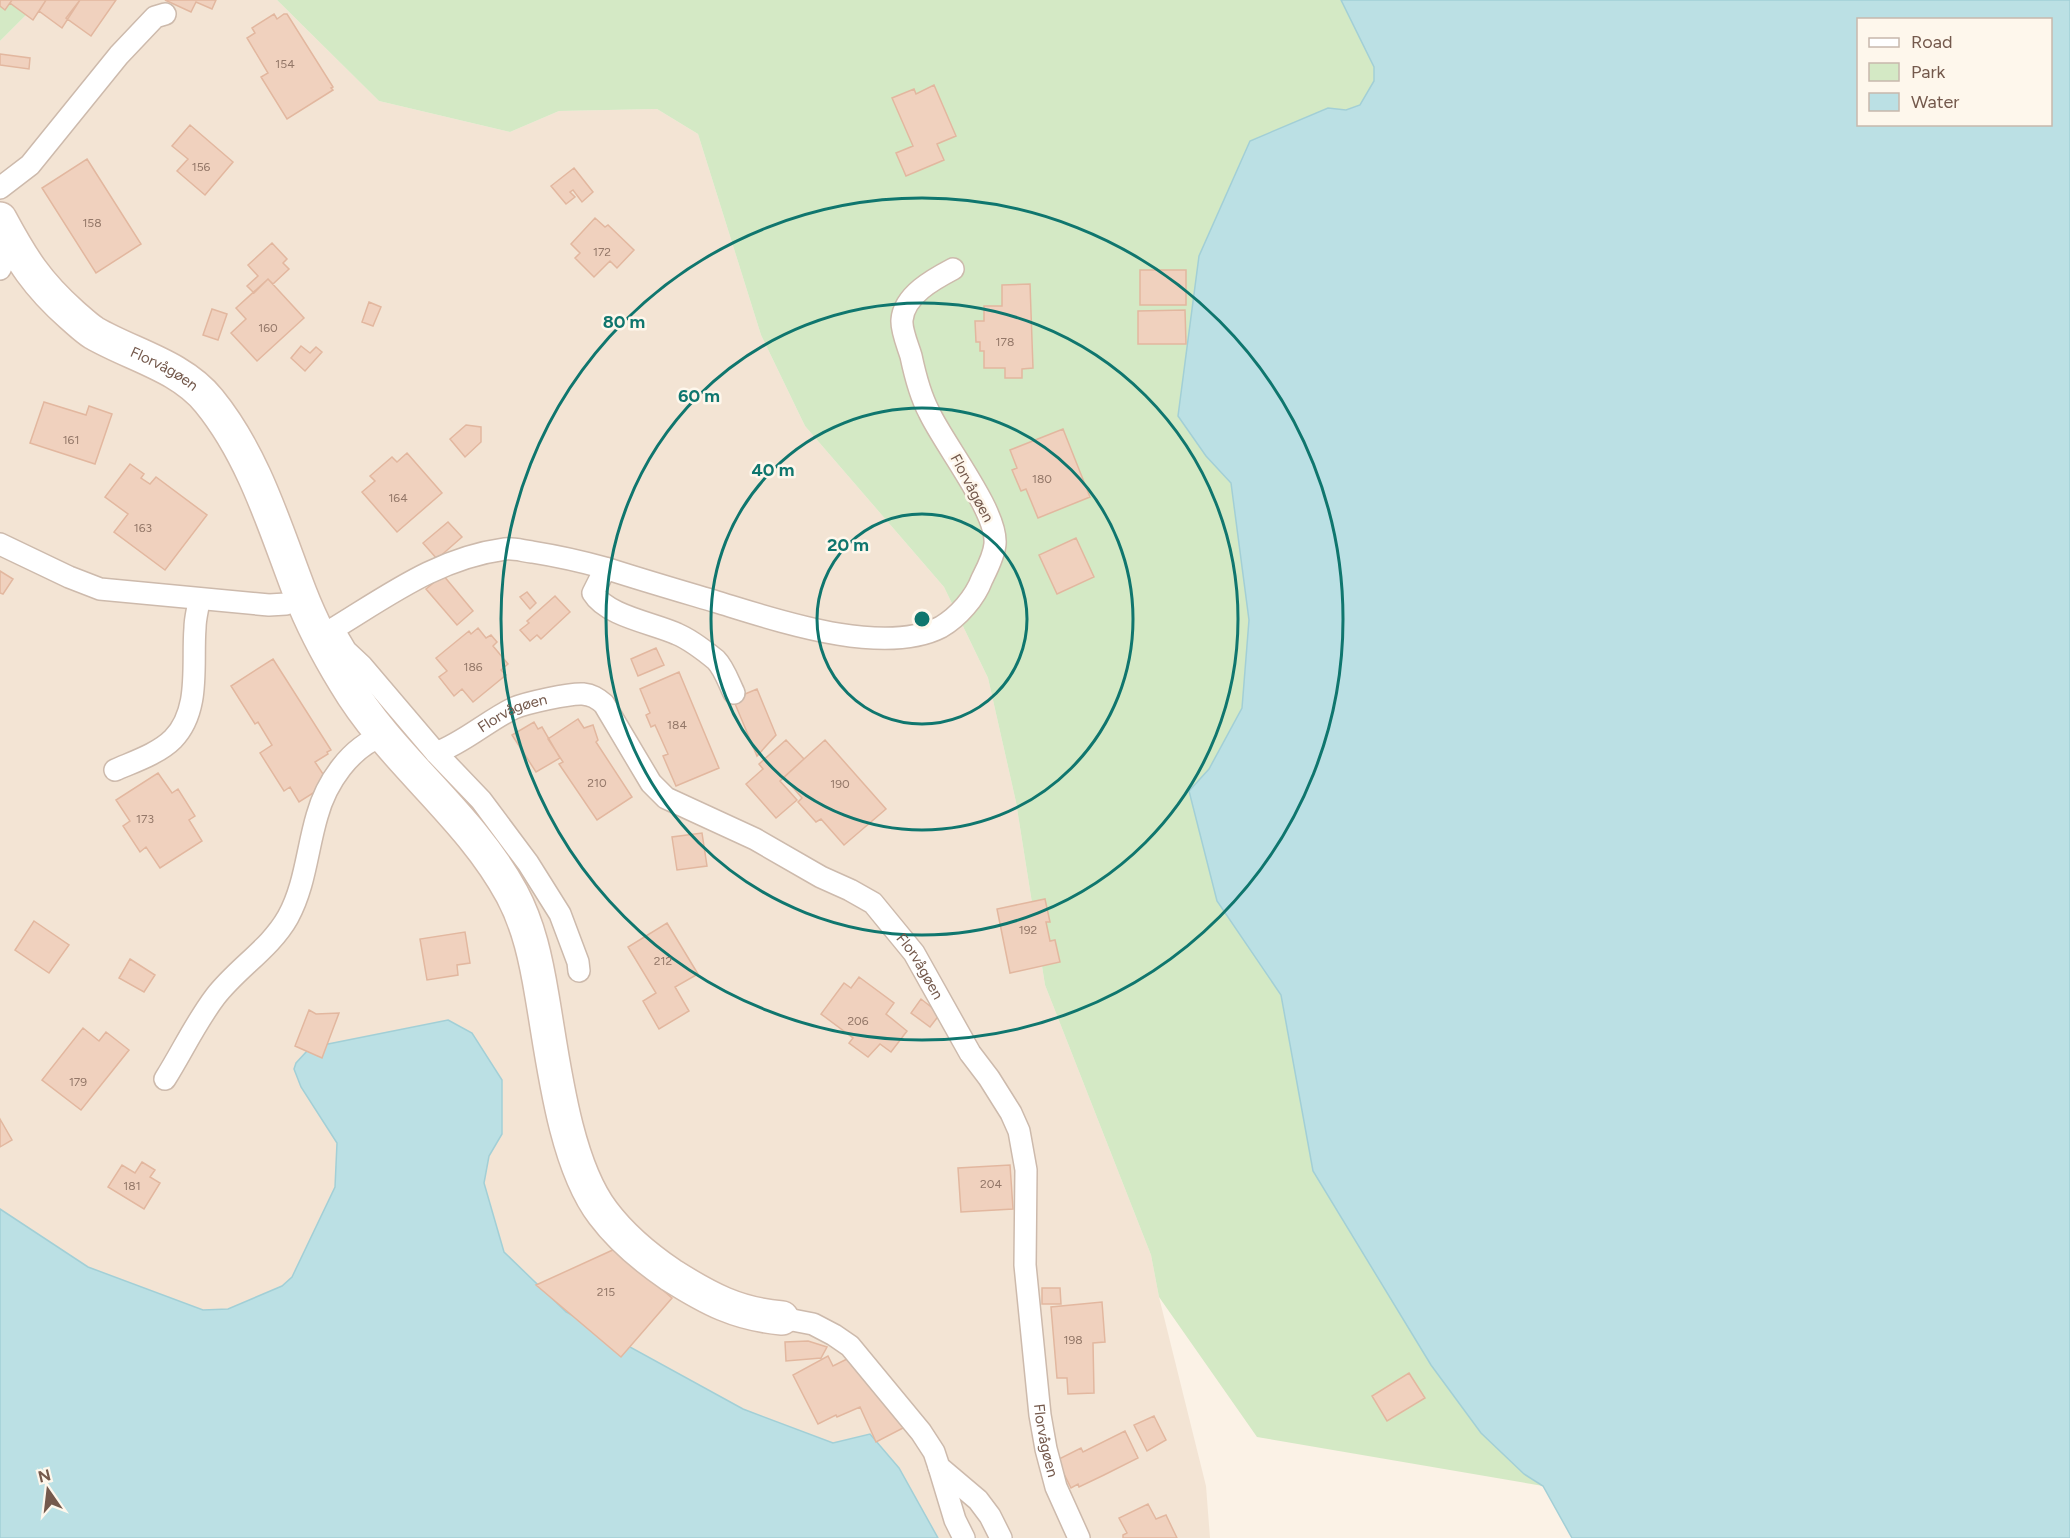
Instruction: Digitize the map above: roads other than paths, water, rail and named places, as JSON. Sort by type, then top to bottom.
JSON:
[{"type":"street","name":"Florvågøen","points":[[4,243],[57,301],[92,332],[152,361],[191,384],[207,398],[224,421],[257,482],[302,598],[326,632],[346,684],[384,735],[466,828],[510,890],[524,917],[535,954],[571,1144],[589,1192],[603,1214],[632,1245],[660,1268],[696,1290],[734,1309],[759,1316],[782,1318]]},
{"type":"lane","points":[[0,188],[14,180],[30,165],[119,55],[155,17],[165,14]]},
{"type":"lane","name":"Florvågøen","points":[[579,970],[560,914],[528,863],[481,800],[436,753],[363,666],[326,632],[440,566],[468,556],[509,549],[572,559],[782,621],[858,637],[888,638],[926,633],[944,625],[962,609],[978,589],[996,544],[993,529],[968,477],[928,412],[916,377],[902,321],[906,309],[917,292],[928,282],[953,269]]},
{"type":"lane","points":[[0,544],[100,589],[269,605],[286,604],[302,598]]},
{"type":"lane","points":[[605,569],[593,593],[597,598],[625,615],[679,634],[717,662],[734,693]]},
{"type":"lane","points":[[115,770],[150,754],[172,740],[183,725],[189,711],[194,685],[195,627],[199,600]]},
{"type":"lane","name":"Florvågøen","points":[[436,753],[454,746],[515,708],[582,694],[596,697],[604,704],[651,783],[666,798],[755,839],[821,877],[873,903],[914,953],[970,1053],[1011,1113],[1019,1131],[1026,1170],[1025,1265],[1040,1415],[1056,1487],[1078,1538]]},
{"type":"lane","points":[[165,1078],[216,996],[277,935],[290,914],[305,871],[317,816],[327,790],[357,750],[384,735]]},
{"type":"lane","name":"Florvågøen","points":[[782,1318],[813,1324],[850,1346],[921,1432],[934,1452],[955,1520],[964,1538]]},
{"type":"lane","name":"Florvågøen","points":[[939,1467],[978,1500],[990,1516],[1001,1538]]},
{"type":"water","points":[[1341,0],[2070,0],[2070,1538],[1572,1538],[1543,1486],[1524,1474],[1481,1433],[1431,1365],[1313,1171],[1281,995],[1217,901],[1189,791],[1209,769],[1242,708],[1249,620],[1231,483],[1206,456],[1178,416],[1199,256],[1250,141],[1328,108],[1346,110],[1360,105],[1374,81],[1374,67]]},
{"type":"water","points":[[448,1020],[472,1033],[502,1080],[502,1134],[489,1156],[484,1183],[504,1252],[566,1312],[743,1409],[833,1443],[870,1434],[899,1468],[938,1538],[0,1538],[0,1209],[88,1267],[203,1310],[228,1309],[282,1286],[292,1277],[335,1187],[337,1143],[301,1087],[294,1069],[296,1063],[308,1050],[328,1044]]}]
